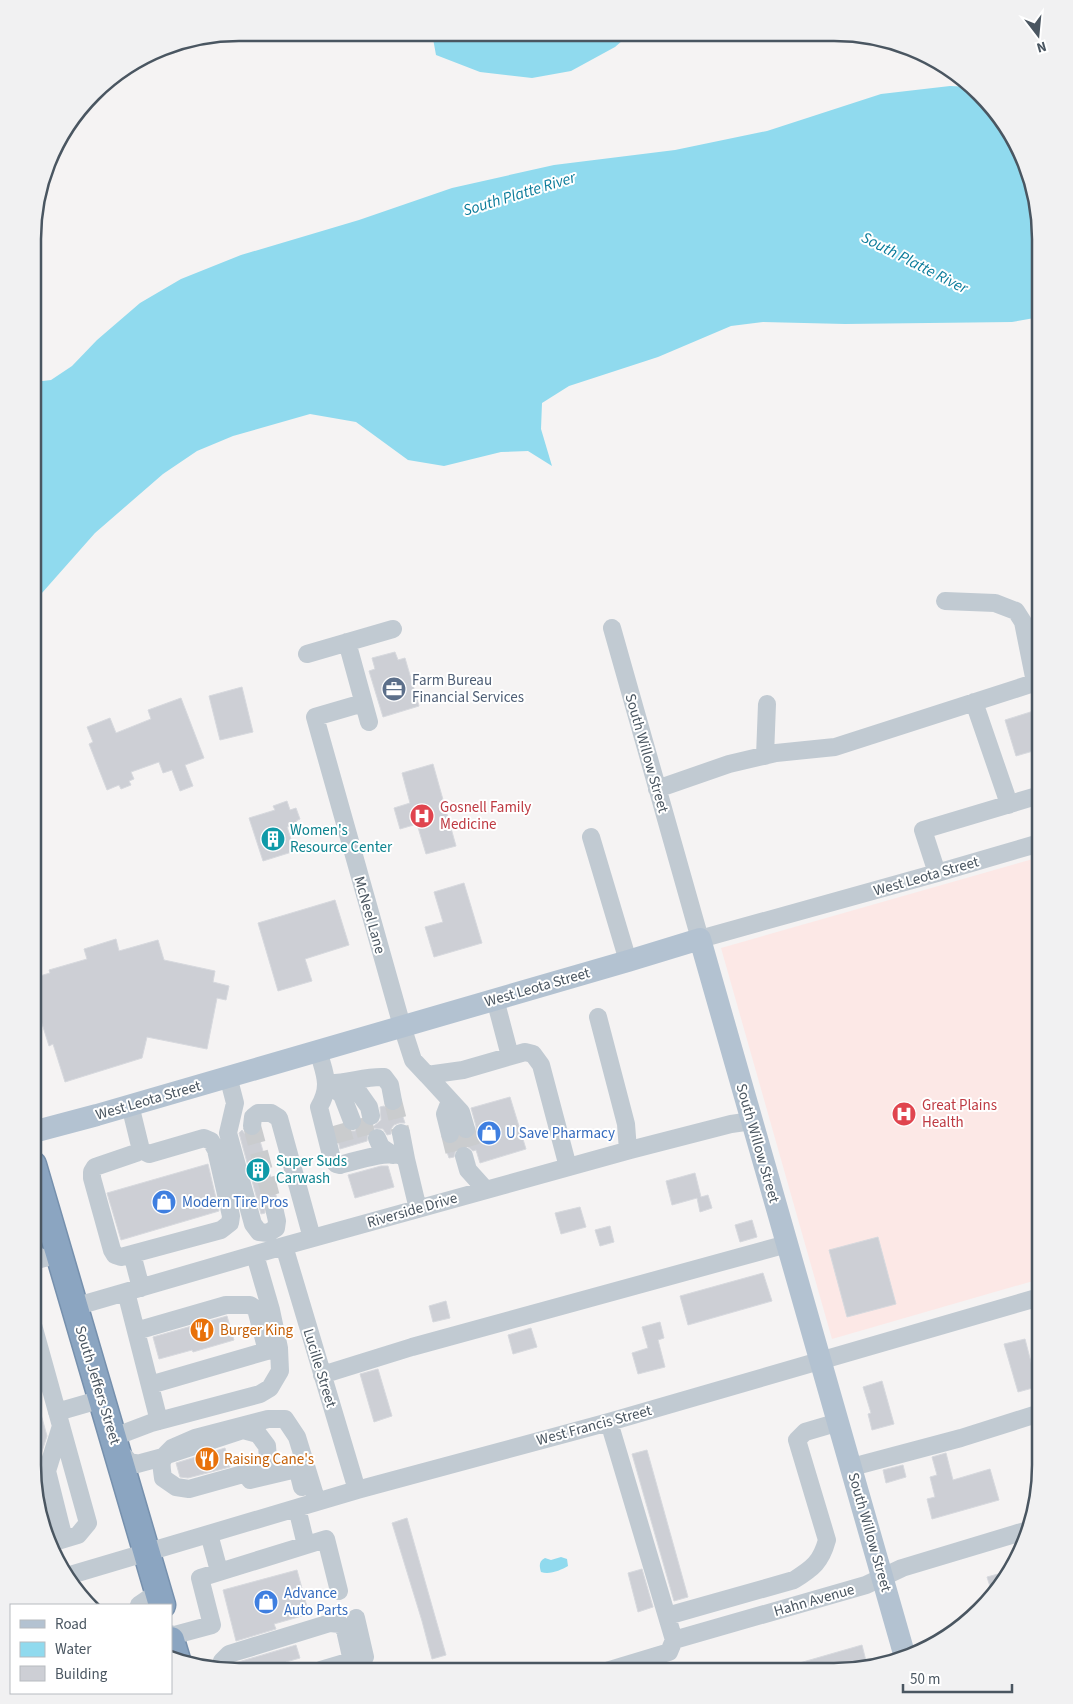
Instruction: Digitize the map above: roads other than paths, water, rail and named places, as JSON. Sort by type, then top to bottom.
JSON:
[{"type":"highway","name":"South Jeffers Street","points":[[41,1193],[148,1552],[153,1601]]},
{"type":"main road","name":"West Leota Street","points":[[41,1130],[700,939]]},
{"type":"main road","name":"South Willow Street","points":[[700,939],[903,1650]]},
{"type":"street","points":[[945,601],[995,603],[1016,611],[1023,622],[1032,658]]},
{"type":"street","name":"South Willow Street","points":[[612,628],[700,939]]},
{"type":"street","points":[[307,654],[393,629]]},
{"type":"street","points":[[346,642],[369,722]]},
{"type":"street","points":[[658,789],[729,764],[776,753],[835,747],[1032,684]]},
{"type":"street","points":[[974,702],[1008,805]]},
{"type":"street","name":"McNeel Lane","points":[[363,704],[315,717],[413,1060],[461,1112],[458,1131]]},
{"type":"street","points":[[764,756],[767,704]]},
{"type":"street","points":[[937,873],[923,830],[1032,798]]},
{"type":"street","points":[[590,837],[628,961]]},
{"type":"street","name":"West Leota Street","points":[[700,939],[1032,845]]},
{"type":"street","points":[[495,999],[510,1056]]},
{"type":"street","points":[[598,1017],[626,1124],[628,1150]]},
{"type":"street","points":[[318,1050],[334,1083],[356,1120]]},
{"type":"street","points":[[426,1075],[463,1070],[525,1052],[533,1054],[541,1065],[568,1167]]},
{"type":"street","points":[[228,1076],[235,1103],[228,1132],[253,1224],[259,1232],[275,1243]]},
{"type":"street","points":[[393,1101],[390,1085],[384,1077],[371,1076],[334,1083],[319,1107],[332,1159],[336,1164],[340,1165],[374,1151],[401,1133]]},
{"type":"street","points":[[130,1105],[141,1150],[149,1154],[204,1138],[211,1141],[216,1150],[231,1216],[230,1223],[222,1230],[121,1258],[115,1255],[92,1178],[92,1172],[95,1167],[136,1154],[141,1150]]},
{"type":"street","points":[[252,1126],[253,1117],[258,1113],[272,1113],[279,1118],[312,1238]]},
{"type":"street","name":"Riverside Drive","points":[[74,1307],[255,1255],[275,1243],[312,1238],[628,1150],[732,1124],[752,1121]]},
{"type":"street","points":[[374,1151],[418,1209]]},
{"type":"street","points":[[465,1159],[486,1190]]},
{"type":"street","points":[[275,1212],[277,1221],[275,1243]]},
{"type":"street","name":"Lucille Street","points":[[275,1243],[322,1375],[357,1490]]},
{"type":"street","points":[[322,1375],[421,1345],[787,1244]]},
{"type":"street","points":[[41,1259],[58,1254]]},
{"type":"street","points":[[132,1254],[136,1330],[159,1421]]},
{"type":"street","points":[[255,1255],[272,1310],[273,1349]]},
{"type":"street","name":"West Francis Street","points":[[74,1574],[357,1490],[609,1422],[1032,1298]]},
{"type":"street","points":[[131,1496],[137,1474],[150,1470],[176,1487],[189,1488],[254,1471],[264,1466],[268,1458],[267,1446],[258,1434],[243,1430],[137,1464],[130,1461],[116,1444],[159,1421],[260,1394],[270,1388],[280,1370],[256,1309],[250,1305],[226,1305],[136,1330]]},
{"type":"street","points":[[150,1385],[273,1349]]},
{"type":"street","points":[[41,1354],[88,1523],[78,1535],[58,1544]]},
{"type":"street","points":[[59,1419],[102,1399]]},
{"type":"street","points":[[852,1467],[961,1438],[1032,1416]]},
{"type":"street","points":[[54,1533],[47,1471],[59,1419]]},
{"type":"street","points":[[300,1462],[288,1471],[178,1498],[168,1492],[163,1478],[162,1462],[163,1457],[172,1448],[195,1438],[268,1419],[286,1419],[297,1437],[307,1505],[306,1545]]},
{"type":"street","points":[[609,1422],[674,1640]]},
{"type":"street","points":[[667,1616],[794,1580],[811,1569],[823,1555],[827,1540],[797,1440],[805,1432],[839,1422]]},
{"type":"street","name":"Hahn Avenue","points":[[633,1663],[669,1652],[674,1640],[866,1585],[902,1568],[1019,1533]]},
{"type":"street","points":[[209,1534],[219,1571]]},
{"type":"street","points":[[172,1638],[212,1625],[200,1578],[326,1539],[339,1591]]},
{"type":"street","points":[[345,1663],[365,1657],[356,1618]]},
{"type":"street","points":[[222,1662],[228,1654],[330,1623],[340,1624],[345,1630],[352,1661]]},
{"type":"water","points":[[433,41],[622,41],[615,47],[571,71],[532,78],[480,72],[436,55]]},
{"type":"water","name":"South Platte River","points":[[960,86],[974,99],[998,129],[1017,164],[1028,201],[1032,239],[1032,318],[1012,322],[845,324],[763,322],[731,326],[658,357],[569,386],[542,403],[541,429],[552,466],[528,451],[501,452],[444,466],[408,460],[356,422],[310,414],[233,436],[197,451],[163,474],[95,533],[41,594],[41,381],[51,380],[72,366],[97,340],[140,303],[181,279],[241,255],[359,220],[452,188],[554,165],[675,150],[767,131],[881,94]]},
{"type":"water","points":[[561,1557],[567,1559],[568,1566],[552,1572],[541,1572],[540,1564],[543,1559],[551,1560]]},
{"type":"tunnel","points":[[393,1101],[401,1133]]},
{"type":"tunnel","points":[[362,1118],[368,1142]]},
{"type":"tunnel","points":[[340,1124],[347,1149]]},
{"type":"tunnel","points":[[252,1126],[275,1212]]},
{"type":"tunnel","points":[[466,1129],[473,1153]]},
{"type":"tunnel","points":[[450,1134],[456,1158]]},
{"type":"place","name":"Farm Bureau Financial Services","points":[[394,689]]},
{"type":"place","name":"Gosnell Family Medicine","points":[[422,816]]},
{"type":"place","name":"Women's Resource Center","points":[[273,839]]},
{"type":"place","name":"Great Plains Health","points":[[904,1114]]},
{"type":"place","name":"U Save Pharmacy","points":[[489,1133]]},
{"type":"place","name":"Super Suds Carwash","points":[[258,1170]]},
{"type":"place","name":"Modern Tire Pros","points":[[164,1202]]},
{"type":"place","name":"Burger King","points":[[202,1330]]},
{"type":"place","name":"Raising Cane's","points":[[207,1459]]},
{"type":"place","name":"Advance Auto Parts","points":[[266,1602]]}]
